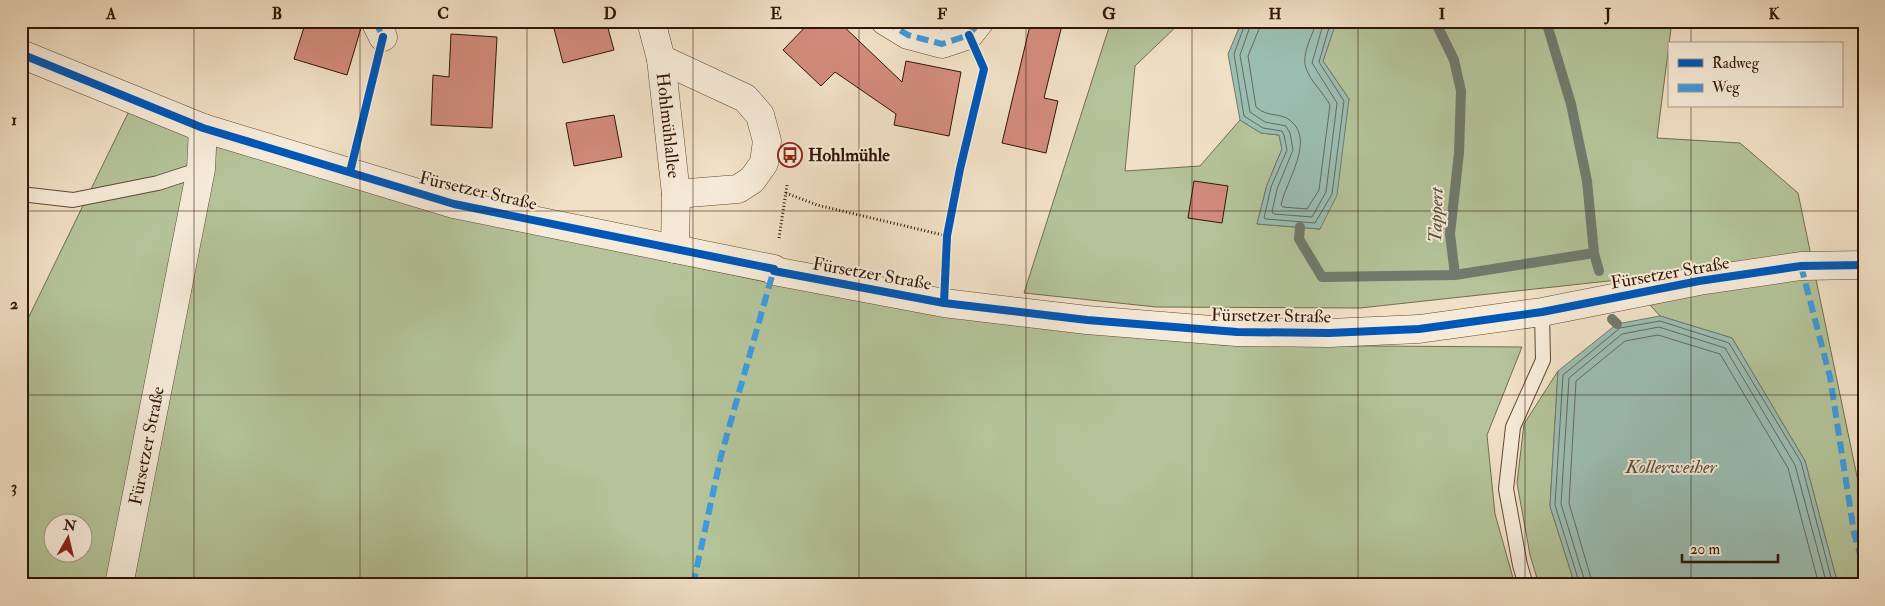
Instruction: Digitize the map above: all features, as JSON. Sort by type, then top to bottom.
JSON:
[{"type":"street","name":"Hohlmühlallee","points":[[651,21],[661,59],[676,194],[675,249]]},
{"type":"street","points":[[885,21],[908,35],[942,44],[975,28]]},
{"type":"street","name":"Fürsetzer Straße","points":[[21,54],[203,128],[454,204],[774,269],[774,271],[944,303],[1087,320],[1236,332],[1329,333],[1419,329],[1542,312],[1699,281],[1801,266],[1864,265]]},
{"type":"street","name":"Hohlmühlallee","points":[[661,59],[745,98],[760,115],[768,141],[764,163],[752,180],[738,189],[676,194]]},
{"type":"street","name":"Fürsetzer Straße","points":[[119,585],[201,169],[203,128]]},
{"type":"lane","points":[[21,194],[73,200],[158,183],[201,169]]},
{"type":"lane","points":[[1526,585],[1520,565],[1506,489],[1513,426],[1543,360],[1542,312]]},
{"type":"path","points":[[944,303],[947,236],[960,170],[984,69],[975,28]]},
{"type":"path","points":[[786,193],[817,205],[947,236]]},
{"type":"green space","points":[[1111,21],[1182,21],[1135,66],[1125,171],[1200,166],[1240,120],[1261,133],[1279,135],[1282,149],[1267,185],[1257,224],[1320,229],[1349,99],[1323,61],[1336,21],[1672,21],[1657,138],[1740,143],[1798,193],[1864,510],[1864,585],[1838,585],[1805,461],[1732,338],[1660,316],[1627,279],[1360,308],[1156,307],[1024,293]]},
{"type":"green space","points":[[129,111],[226,147],[427,210],[785,286],[1222,345],[1522,347],[1487,435],[1495,514],[1515,585],[21,585],[21,333]]},
{"type":"green space","points":[[1558,371],[1550,506],[1575,585],[1539,585],[1530,555],[1517,483],[1524,424]]},
{"type":"water","points":[[1254,21],[1319,21],[1336,23],[1323,61],[1349,99],[1337,195],[1320,229],[1257,224],[1267,185],[1282,149],[1279,135],[1261,133],[1240,120],[1228,54],[1241,23]]},
{"type":"water","name":"Kollerweiher","points":[[1660,316],[1732,338],[1805,461],[1838,585],[1575,585],[1550,506],[1558,371],[1617,324]]},
{"type":"building","points":[[306,21],[340,21],[361,28],[347,75],[294,59]]},
{"type":"building","points":[[552,21],[606,21],[614,50],[563,63]]},
{"type":"building","points":[[811,21],[838,21],[902,82],[906,61],[961,72],[949,136],[894,125],[896,114],[835,72],[821,86],[783,50]]},
{"type":"building","points":[[1031,21],[1063,21],[1044,98],[1058,101],[1046,153],[1002,143]]},
{"type":"building","points":[[451,34],[497,37],[492,128],[431,125],[433,75],[449,77]]},
{"type":"building","points":[[614,115],[622,157],[574,166],[566,123]]},
{"type":"building","points":[[1194,181],[1228,186],[1222,223],[1188,218]]},
{"type":"waterway","name":"Tappert","points":[[1435,21],[1454,60],[1461,91],[1459,153],[1450,234],[1455,275],[1594,253]]},
{"type":"waterway","name":"Tappert","points":[[1546,21],[1571,104],[1587,181],[1594,253],[1599,271]]},
{"type":"waterway","points":[[1300,227],[1299,239],[1322,277],[1455,275]]},
{"type":"waterway","name":"Tappert","points":[[1612,319],[1617,324]]},
{"type":"marked path","points":[[375,21],[383,37],[381,42]]},
{"type":"marked path","points":[[885,21],[908,35],[942,44],[969,35],[980,21]]},
{"type":"marked path","points":[[1801,266],[1830,377],[1854,533],[1864,568]]},
{"type":"marked path","points":[[693,585],[721,456],[774,269]]},
{"type":"cycle path","points":[[944,303],[947,236],[960,169],[984,69],[969,35]]},
{"type":"cycle path","points":[[350,172],[383,37]]},
{"type":"cycle path","points":[[21,54],[203,128],[454,204],[774,269],[774,271],[944,303],[1087,320],[1237,332],[1329,333],[1419,329],[1542,312],[1699,281],[1801,266],[1864,265]]},
{"type":"place","name":"Hohlmühle","points":[[790,155]]}]
